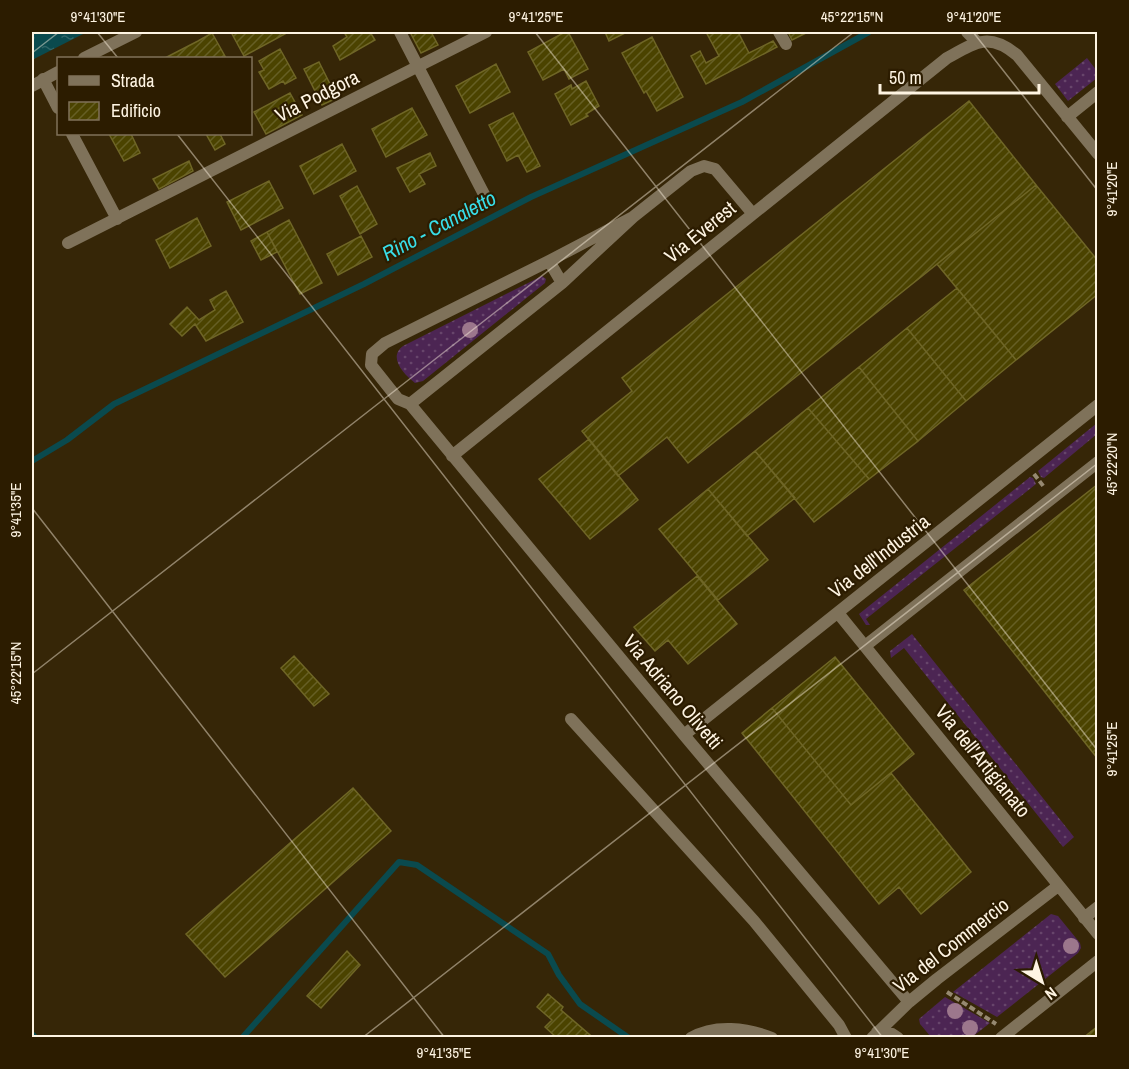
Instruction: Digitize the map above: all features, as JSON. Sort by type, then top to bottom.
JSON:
[{"type":"street","points":[[86,57],[136,32]]},
{"type":"street","points":[[400,32],[488,202]]},
{"type":"street","name":"Via Podgora","points":[[68,243],[486,32]]},
{"type":"street","points":[[779,32],[786,44]]},
{"type":"street","points":[[966,32],[976,41],[1004,44],[1017,55],[1098,154]]},
{"type":"street","name":"Via Everest","points":[[452,456],[947,58],[976,41]]},
{"type":"street","points":[[32,86],[57,72]]},
{"type":"street","points":[[43,79],[57,106]]},
{"type":"street","points":[[1067,117],[1098,92]]},
{"type":"street","points":[[73,135],[117,219]]},
{"type":"street","points":[[410,404],[562,283],[633,217],[690,171],[705,166],[715,169],[753,214]]},
{"type":"street","points":[[562,283],[549,261],[633,217]]},
{"type":"street","name":"Via Adriano Olivetti","points":[[549,261],[385,343],[372,354],[371,365],[398,399],[410,404],[909,1002]]},
{"type":"street","name":"Via dell'Industria","points":[[684,735],[1098,405]]},
{"type":"street","points":[[866,646],[1098,462]]},
{"type":"street","name":"Via dell'Artigianato","points":[[838,613],[1098,934]]},
{"type":"street","points":[[571,719],[754,921],[839,1025],[846,1038]]},
{"type":"street","name":"Via del Commercio","points":[[874,1035],[909,1002],[1058,886]]},
{"type":"street","points":[[1084,918],[1098,907]]},
{"type":"street","points":[[1003,1036],[1098,961]]},
{"type":"street","points":[[691,1038],[718,1029],[746,1030],[772,1038]]},
{"type":"street","points":[[874,1035],[892,1034],[898,1038]]},
{"type":"path","points":[[1026,464],[1053,498]]},
{"type":"path","points":[[937,980],[948,994],[995,1022],[1003,1036]]},
{"type":"shaded area","points":[[1087,58],[1097,71],[1097,78],[1068,101],[1055,84]]},
{"type":"shaded area","points":[[542,276],[546,279],[545,283],[423,381],[415,383],[402,370],[397,355],[403,346]]},
{"type":"shaded area","points":[[1097,423],[1097,434],[1044,478],[1041,477],[1038,471]]},
{"type":"shaded area","points":[[1030,477],[1036,484],[866,619],[870,625],[866,625],[859,614]]},
{"type":"shaded area","points":[[912,634],[1074,837],[1063,847],[904,648],[891,658],[890,651]]},
{"type":"shaded area","points":[[1051,914],[1058,916],[1080,943],[1081,948],[1078,953],[997,1017],[953,992]]},
{"type":"shaded area","points":[[945,997],[990,1023],[972,1037],[931,1037],[920,1024],[919,1019]]},
{"type":"water","points":[[32,32],[87,32],[32,60]]},
{"type":"building","points":[[231,32],[284,32],[285,34],[244,56]]},
{"type":"building","points":[[344,32],[370,32],[375,40],[340,60],[333,46],[347,37]]},
{"type":"building","points":[[410,32],[431,32],[438,45],[421,53]]},
{"type":"building","points":[[568,32],[588,69],[569,79],[564,69],[543,80],[528,52]]},
{"type":"building","points":[[605,32],[627,32],[609,41]]},
{"type":"building","points":[[706,32],[738,32],[749,53],[773,41],[777,47],[706,84],[691,56],[700,51],[706,63],[719,56]]},
{"type":"building","points":[[788,32],[808,32],[792,40]]},
{"type":"building","points":[[212,33],[225,57],[167,57]]},
{"type":"building","points":[[652,37],[683,97],[657,111],[646,91],[644,93],[622,53]]},
{"type":"building","points":[[280,49],[296,78],[285,84],[283,81],[269,89],[259,72],[264,70],[259,61]]},
{"type":"building","points":[[319,62],[337,98],[322,105],[304,69]]},
{"type":"building","points":[[496,64],[510,92],[470,113],[456,86]]},
{"type":"building","points":[[586,81],[599,106],[586,114],[588,116],[571,125],[555,94],[571,85],[572,89]]},
{"type":"building","points":[[290,93],[302,115],[266,134],[254,112]]},
{"type":"building","points":[[969,101],[1036,185],[688,463],[667,437],[618,476],[582,431],[632,391],[622,378]]},
{"type":"building","points":[[412,108],[427,135],[386,157],[372,129]]},
{"type":"building","points":[[513,113],[540,166],[527,172],[518,155],[507,161],[489,125]]},
{"type":"building","points":[[110,135],[131,135],[140,153],[124,161]]},
{"type":"building","points":[[207,135],[220,135],[225,144],[215,150]]},
{"type":"building","points":[[342,144],[356,171],[314,194],[300,166]]},
{"type":"building","points":[[430,153],[436,166],[419,174],[425,184],[410,192],[397,168]]},
{"type":"building","points":[[189,161],[193,171],[159,189],[153,179]]},
{"type":"building","points":[[269,181],[283,208],[241,230],[227,202]]},
{"type":"building","points":[[1036,185],[1098,261],[1098,294],[1016,360],[937,264]]},
{"type":"building","points":[[357,186],[377,224],[360,234],[340,196]]},
{"type":"building","points":[[197,218],[211,246],[170,268],[156,240]]},
{"type":"building","points":[[289,220],[322,283],[300,294],[267,232]]},
{"type":"building","points":[[267,232],[277,252],[261,260],[251,241]]},
{"type":"building","points":[[361,236],[372,257],[338,275],[327,254]]},
{"type":"building","points":[[957,288],[1016,360],[966,401],[907,328]]},
{"type":"building","points":[[226,291],[243,322],[206,341],[195,324],[182,336],[170,324],[187,307],[199,320],[215,310],[210,300]]},
{"type":"building","points":[[907,328],[966,401],[918,441],[859,367]]},
{"type":"building","points":[[859,367],[918,441],[869,479],[808,408]]},
{"type":"building","points":[[808,408],[869,479],[814,522],[755,451]]},
{"type":"building","points":[[589,439],[638,500],[590,539],[539,479]]},
{"type":"building","points":[[755,451],[795,498],[747,536],[708,489]]},
{"type":"building","points":[[1098,484],[1098,759],[964,590]]},
{"type":"building","points":[[708,489],[768,560],[718,600],[659,529]]},
{"type":"building","points":[[697,576],[737,624],[688,664],[668,640],[655,651],[634,627]]},
{"type":"building","points":[[294,656],[329,694],[314,706],[281,668]]},
{"type":"building","points":[[835,657],[914,754],[851,805],[772,708]]},
{"type":"building","points":[[772,708],[851,805],[891,773],[971,872],[921,914],[899,887],[879,904],[742,733]]},
{"type":"building","points":[[353,788],[391,831],[225,977],[186,934]]},
{"type":"building","points":[[347,951],[360,965],[321,1008],[307,996]]},
{"type":"building","points":[[548,994],[563,1007],[561,1010],[590,1035],[588,1038],[557,1038],[545,1027],[552,1020],[537,1007]]},
{"type":"building","points":[[1098,1026],[1098,1038],[1083,1038]]},
{"type":"waterway","name":"Rino - Canaletto","points":[[32,461],[67,440],[114,404],[364,284],[531,197],[742,102],[869,32]]},
{"type":"waterway","points":[[242,1038],[399,862],[417,865],[548,954],[559,975],[580,1004],[629,1038]]},
{"type":"waterway","points":[[32,1034],[36,1038]]}]
